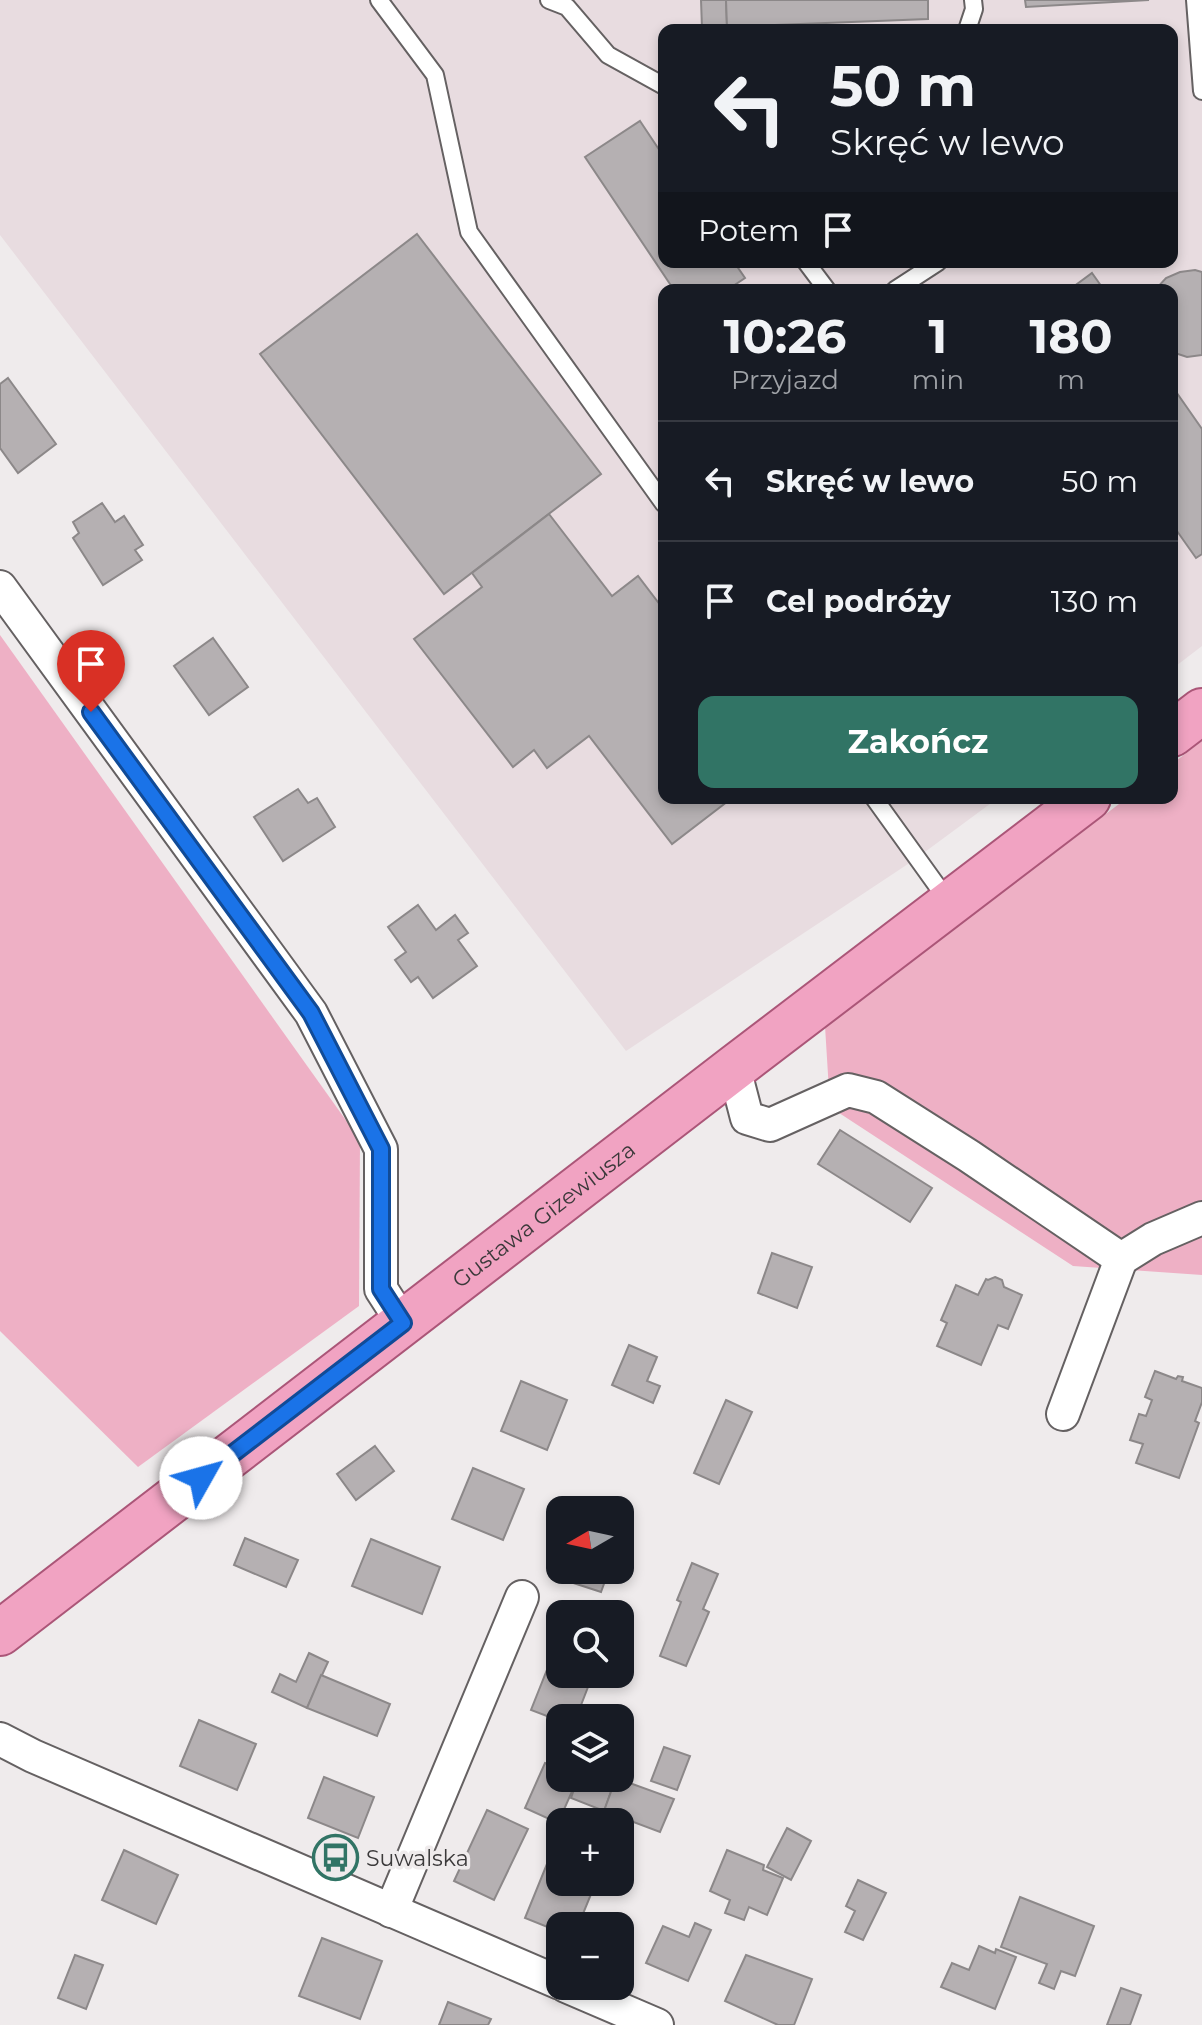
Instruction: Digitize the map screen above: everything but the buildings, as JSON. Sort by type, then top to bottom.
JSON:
[{"type":"main road","points":[[1178,729],[1202,711]]},
{"type":"main road","name":"Gustawa Gizewiusza","points":[[0,1633],[1080,804]]},
{"type":"street","points":[[0,587],[311,1013],[381,1149],[381,1289],[403,1323]]},
{"type":"street","points":[[734,1068],[747,1118],[770,1125],[848,1090],[876,1097],[1121,1259]]},
{"type":"street","points":[[1063,1414],[1121,1259],[1153,1239],[1202,1218]]},
{"type":"street","points":[[391,1911],[522,1597]]},
{"type":"street","points":[[0,1739],[546,1977]]},
{"type":"street","points":[[599,2000],[657,2025]]},
{"type":"lane","points":[[379,0],[435,75],[469,232],[658,496]]},
{"type":"lane","points":[[549,0],[567,7],[608,55],[658,83]]},
{"type":"lane","points":[[969,24],[974,9],[973,0]]},
{"type":"lane","points":[[1195,0],[1201,83]]},
{"type":"lane","points":[[904,284],[929,268]]},
{"type":"lane","points":[[878,804],[950,903]]},
{"type":"shaded area","points":[[0,0],[1202,0],[1202,646],[1178,664],[1178,284],[658,284],[658,804],[990,804],[914,860],[626,1051],[0,235]]},
{"type":"shaded area","points":[[0,635],[360,1140],[359,1306],[138,1467],[0,1331]]},
{"type":"shaded area","points":[[1202,741],[1202,1275],[1073,1266],[830,1107],[825,1026],[1119,804],[1178,804],[1178,759]]},
{"type":"place","name":"Suwalska","points":[[335,1858]]},
{"type":"route","points":[[91,712],[311,1013],[381,1149],[381,1289],[403,1323],[201,1478]]}]
